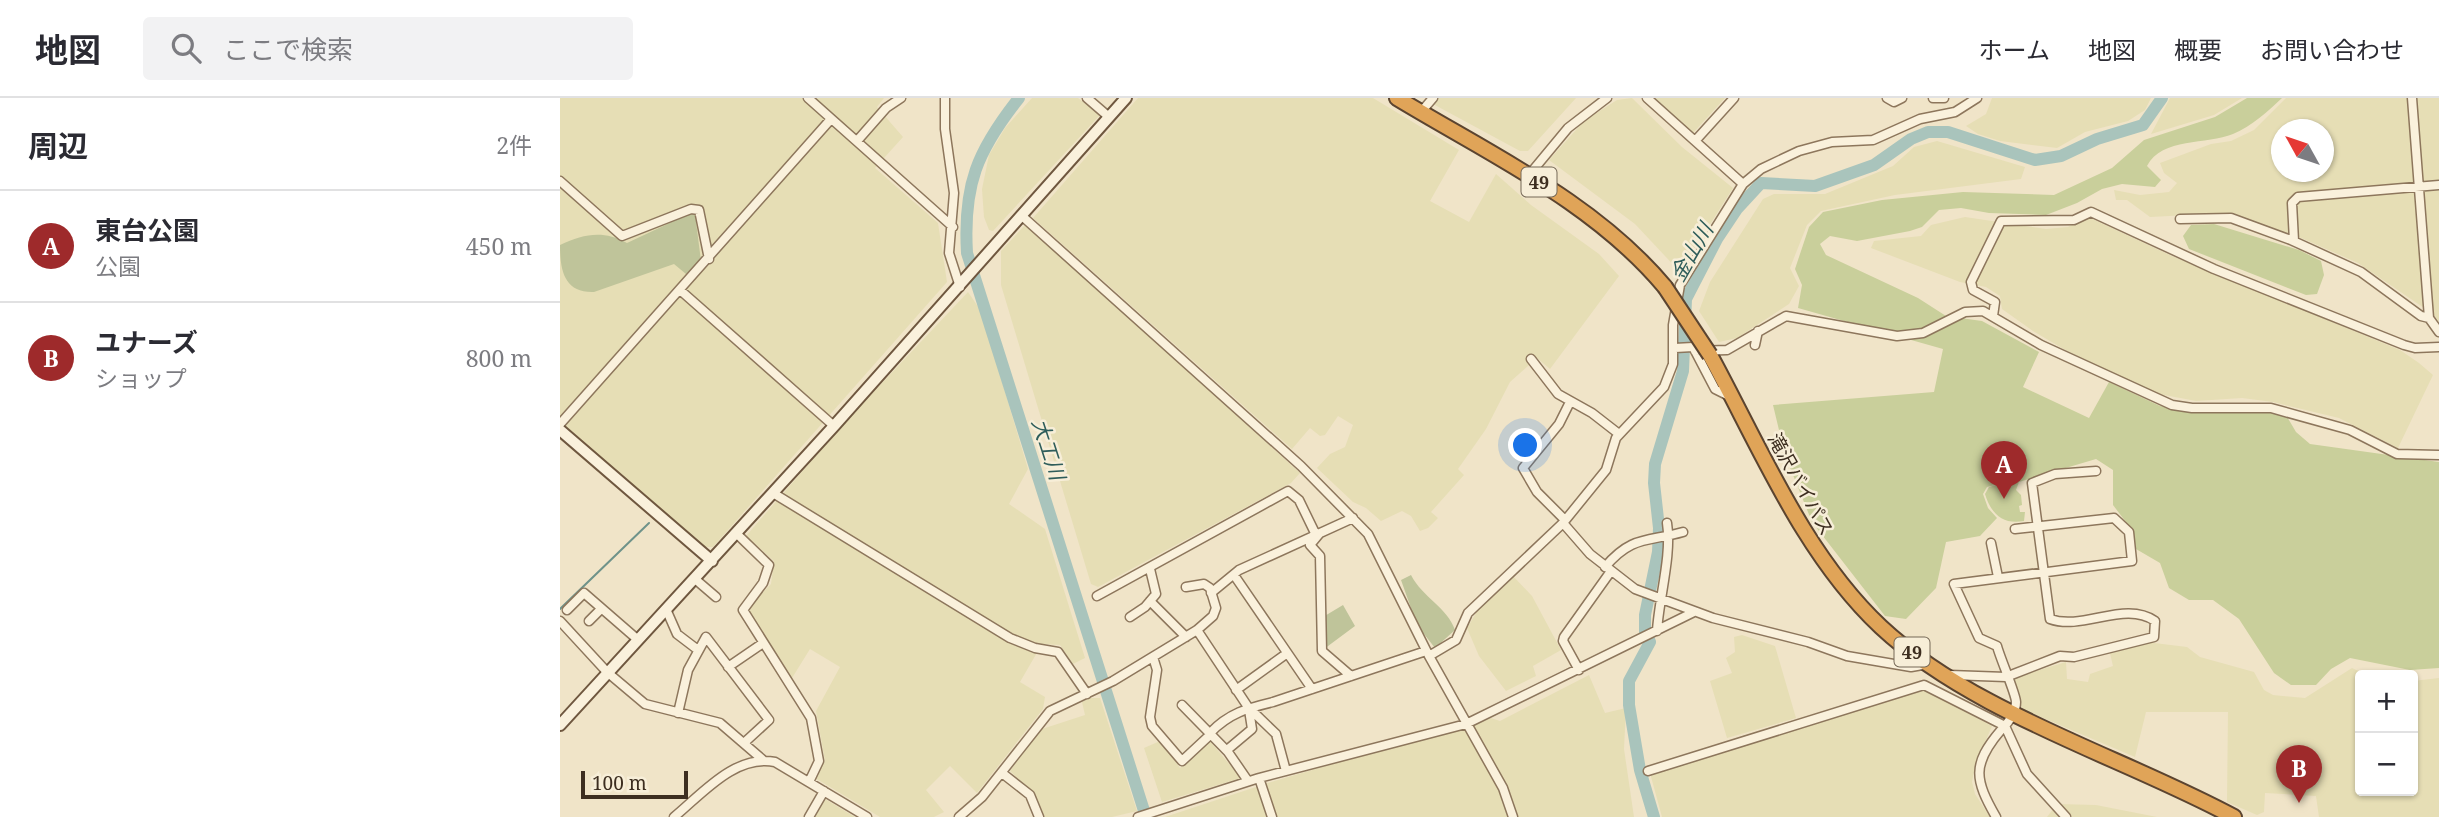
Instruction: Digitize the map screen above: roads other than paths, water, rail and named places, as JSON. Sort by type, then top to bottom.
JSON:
[{"type":"highway","name":"滝沢バイパス","points":[[1397,98],[1529,175],[1613,234],[1665,287],[1710,355],[1761,454],[1822,559],[1881,627],[1944,675],[2014,713],[2234,817]]},
{"type":"street","points":[[808,98],[953,227]]},
{"type":"street","points":[[856,141],[901,98]]},
{"type":"street","points":[[945,98],[945,129],[954,193],[949,253],[960,287]]},
{"type":"street","points":[[1087,98],[1109,117]]},
{"type":"street","points":[[560,725],[960,287],[1126,98]]},
{"type":"street","points":[[1421,112],[1433,98]]},
{"type":"street","points":[[1529,175],[1568,128],[1607,98]]},
{"type":"street","points":[[1647,98],[1743,184]]},
{"type":"street","points":[[1695,141],[1734,98]]},
{"type":"street","points":[[1887,98],[1894,102],[1902,98]]},
{"type":"street","points":[[1933,98],[1944,98]]},
{"type":"street","points":[[1153,657],[1157,670],[1150,717],[1152,726],[1178,760],[1182,761],[1226,718],[1248,707],[1428,654],[1456,640],[1468,613],[1564,522],[1606,470],[1611,446],[1619,434],[1664,387],[1673,364],[1673,325],[1680,285],[1743,184],[1761,169],[1800,151],[1832,142],[1873,140],[1913,121],[1955,112],[1977,98]]},
{"type":"street","points":[[2412,98],[2430,318],[2439,332]]},
{"type":"street","points":[[560,424],[831,119]]},
{"type":"street","points":[[560,181],[622,236],[691,209],[699,210],[709,258]]},
{"type":"street","points":[[2294,242],[2292,203],[2298,197],[2439,185]]},
{"type":"street","points":[[1993,316],[1995,302],[1973,289],[1971,282],[2001,221],[2074,220],[2091,212],[2214,269],[2404,345],[2415,348],[2439,347]]},
{"type":"street","points":[[1022,215],[1301,466],[1368,534],[1428,654],[1503,788],[1513,817]]},
{"type":"street","points":[[2180,219],[2231,218],[2294,242],[2361,272],[2421,316],[2430,318]]},
{"type":"street","points":[[680,290],[834,426]]},
{"type":"street","points":[[1695,351],[1727,350],[1780,317],[1794,316],[1897,336],[1935,328],[1970,310],[1983,311],[2041,345],[2172,405],[2192,408],[2271,408],[2350,430],[2397,454],[2439,455]]},
{"type":"street","points":[[1755,345],[1758,331]]},
{"type":"street","points":[[1675,348],[1693,347],[1714,388],[1733,398]]},
{"type":"street","points":[[1531,359],[1552,388],[1592,412],[1619,434]]},
{"type":"street","points":[[1570,401],[1559,424],[1523,468],[1536,492],[1564,522],[1579,544],[1635,589],[1694,611],[1773,635],[1808,642],[1847,656],[1912,667],[1928,664]]},
{"type":"street","points":[[560,430],[712,561]]},
{"type":"street","points":[[1944,675],[2006,677],[2060,656],[2089,653],[2154,638],[2155,621],[2137,613],[2070,621],[2050,619],[2032,483],[2055,474],[2096,471]]},
{"type":"street","points":[[1097,596],[1289,491],[1299,500],[1318,534]]},
{"type":"street","points":[[773,494],[1010,638],[1035,649],[1058,652],[1087,694]]},
{"type":"street","points":[[1211,593],[1234,575],[1353,518]]},
{"type":"street","points":[[1996,817],[1980,789],[1979,780],[1986,753],[2014,713],[2015,691],[2006,677],[1997,646],[1984,643],[1979,638],[1954,584],[2045,575],[2132,561],[2129,532],[2114,518],[2015,529]]},
{"type":"street","points":[[1657,631],[1659,598],[1669,536],[1667,523]]},
{"type":"street","points":[[1579,670],[1563,641],[1564,637],[1608,569],[1624,549],[1642,538],[1683,532]]},
{"type":"street","points":[[737,534],[769,565],[763,583],[743,607],[811,718],[819,761],[809,782]]},
{"type":"street","points":[[1318,534],[1310,548],[1320,556],[1322,651],[1351,676]]},
{"type":"street","points":[[1991,543],[1998,578]]},
{"type":"street","points":[[1130,617],[1150,601],[1156,588],[1150,569]]},
{"type":"street","points":[[1234,575],[1311,689]]},
{"type":"street","points":[[695,579],[716,597]]},
{"type":"street","points":[[959,817],[1002,773],[1050,711],[1087,694],[1153,657],[1186,637],[1216,612],[1211,593],[1204,584],[1186,587]]},
{"type":"street","points":[[568,610],[584,593],[637,639]]},
{"type":"street","points":[[1150,601],[1186,637]]},
{"type":"street","points":[[589,621],[601,609]]},
{"type":"street","points":[[666,609],[677,634],[698,650]]},
{"type":"street","points":[[1138,817],[1248,781],[1466,724],[1694,611]]},
{"type":"street","points":[[560,621],[607,672],[645,704],[720,723],[763,760]]},
{"type":"street","points":[[1197,629],[1209,643],[1248,707],[1276,734],[1286,771]]},
{"type":"street","points":[[678,713],[688,670],[706,637],[769,720],[745,743]]},
{"type":"street","points":[[728,667],[763,643]]},
{"type":"street","points":[[1236,690],[1286,654]]},
{"type":"street","points":[[1648,771],[1924,685],[2005,726],[2027,774],[2066,817]]},
{"type":"street","points":[[1182,705],[1227,750],[1248,781]]},
{"type":"street","points":[[1227,750],[1252,729],[1254,724],[1248,707]]},
{"type":"street","points":[[674,817],[728,772],[745,763],[763,760],[775,762],[867,817]]},
{"type":"street","points":[[1002,773],[1030,795],[1039,817]]},
{"type":"street","points":[[1259,778],[1272,817]]},
{"type":"street","points":[[809,817],[824,792]]},
{"type":"waterway","name":"大工川","points":[[1019,98],[993,135],[976,170],[968,208],[967,253],[1146,817]]},
{"type":"waterway","name":"金山川","points":[[1654,817],[1640,770],[1629,705],[1629,681],[1650,642],[1645,632],[1645,615],[1658,552],[1659,528],[1654,483],[1655,464],[1683,371],[1686,299],[1717,239],[1737,209],[1761,183],[1815,186],[1874,165],[1911,139],[1928,132],[1948,132],[2035,160],[2061,156],[2097,139],[2143,125],[2162,98]]},
{"type":"waterway","points":[[560,609],[649,523]]},
{"type":"place","name":"東台公園","points":[[2004,499]]},
{"type":"place","name":"ユナーズ","points":[[2299,803]]}]
